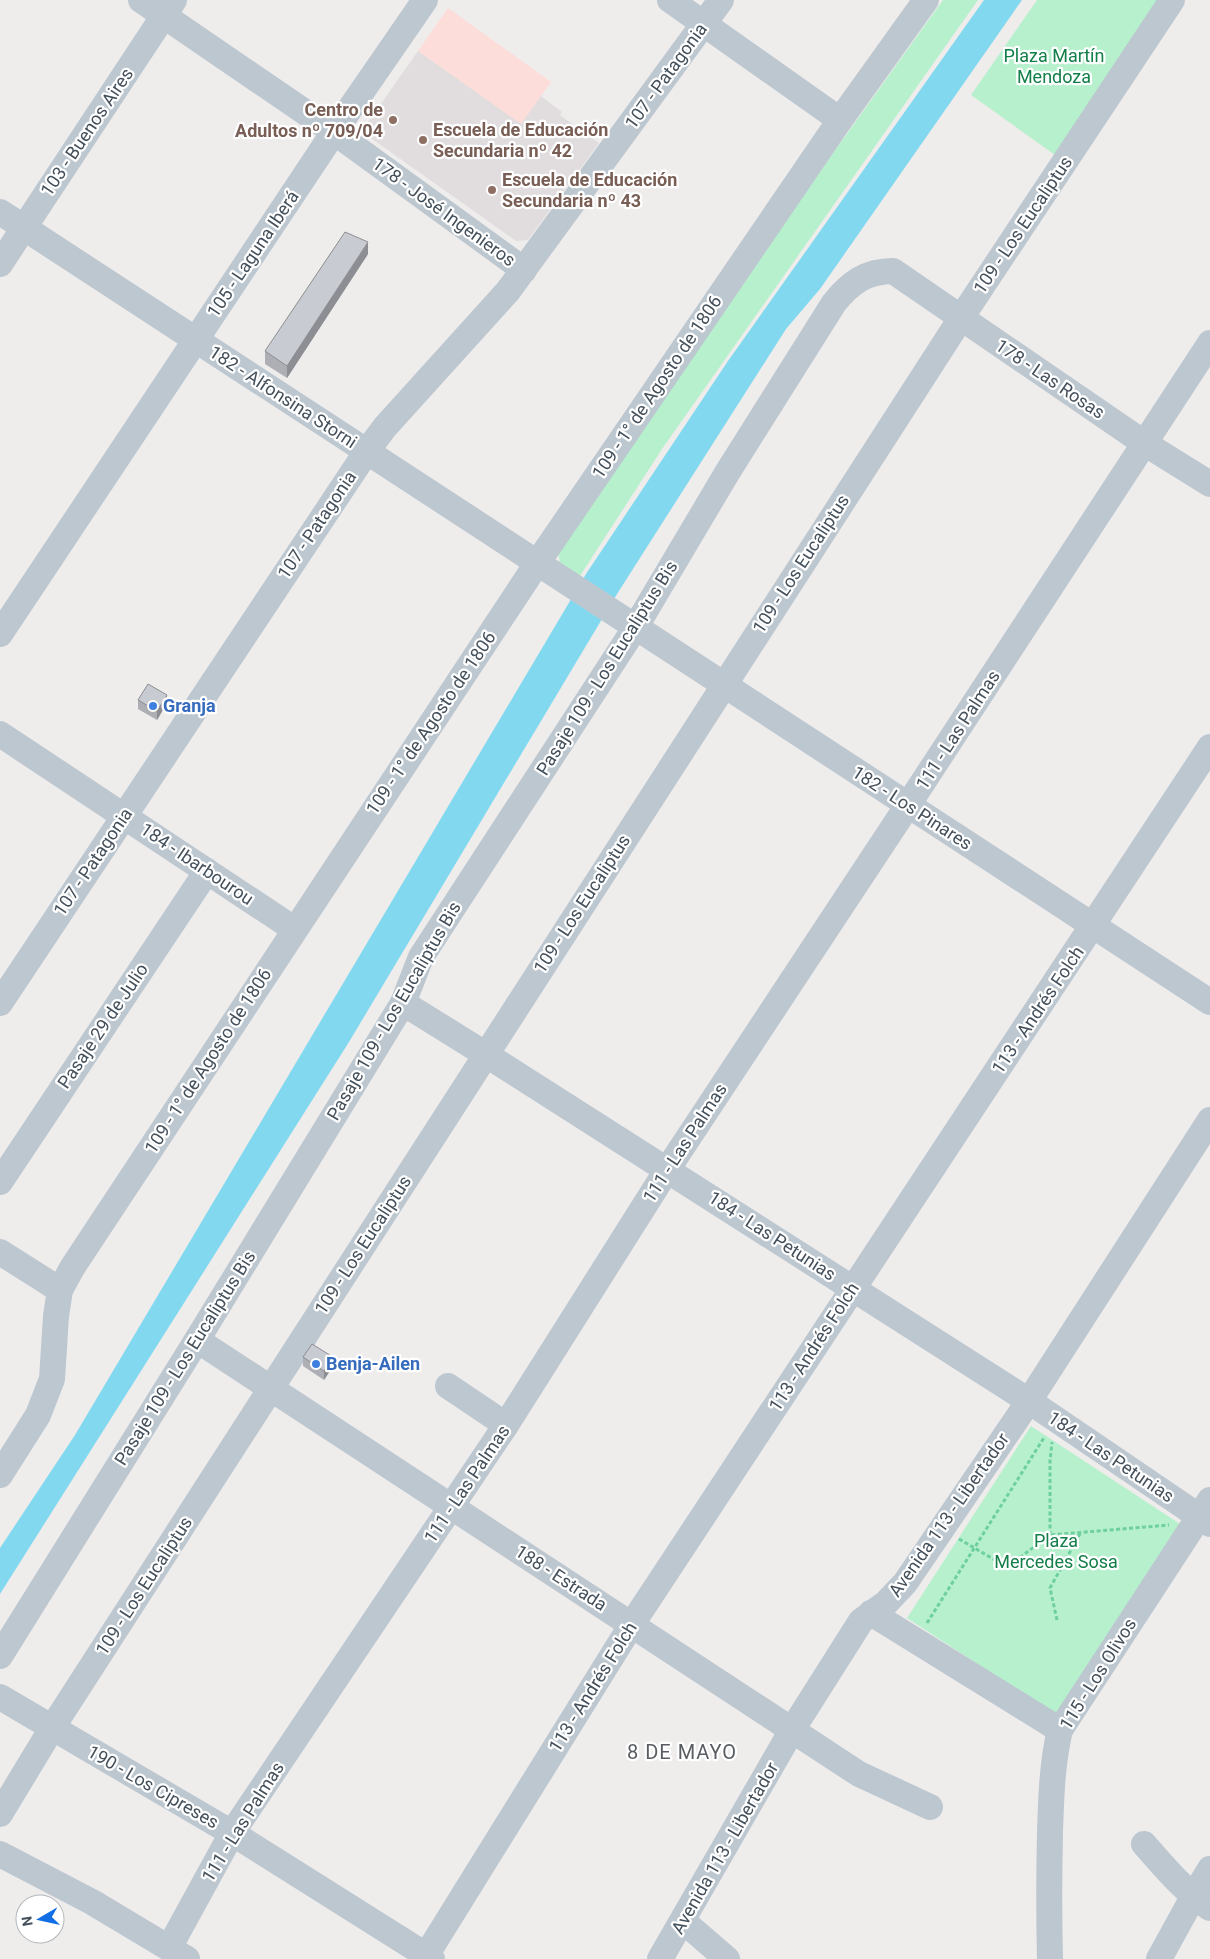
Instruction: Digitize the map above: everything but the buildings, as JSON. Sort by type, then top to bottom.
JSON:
[{"type":"street","name":"178 - José Ingenieros","points":[[142,0],[169,8],[334,132],[524,270]]},
{"type":"street","name":"105 - Laguna Iberá","points":[[0,634],[334,132],[425,0]]},
{"type":"street","points":[[670,0],[840,120]]},
{"type":"street","name":"107 - Patagonia","points":[[0,1003],[367,450],[385,427],[508,291],[721,0]]},
{"type":"street","name":"109 - 1° de Agosto de 1806","points":[[0,1475],[38,1415],[52,1379],[56,1316],[60,1290],[78,1260],[294,929],[538,562],[840,120],[926,0]]},
{"type":"street","name":"109 - Los Eucaliptus","points":[[0,1814],[52,1728],[723,684],[960,318],[1172,0]]},
{"type":"street","name":"103 - Buenos Aires","points":[[0,264],[169,8]]},
{"type":"street","name":"182 - Alfonsina Storni","points":[[0,212],[367,450],[625,621]]},
{"type":"street","name":"Pasaje 109 - Los Eucaliptus Bis","points":[[0,1656],[403,1003],[421,957],[625,621],[726,473],[834,302],[854,282],[865,276],[879,271],[893,272]]},
{"type":"street","name":"178 - Las Rosas","points":[[893,272],[1144,443],[1210,484]]},
{"type":"street","name":"111 - Las Palmas","points":[[178,1954],[232,1833],[506,1425],[667,1170],[1210,343]]},
{"type":"street","name":"182 - Los Pinares","points":[[625,621],[1210,1002]]},
{"type":"street","name":"184 - Ibarbourou","points":[[0,734],[294,929]]},
{"type":"street","name":"113 - Andrés Folch","points":[[430,1957],[632,1624],[1210,747]]},
{"type":"street","name":"Pasaje 29 de Julio","points":[[0,1182],[207,871]]},
{"type":"street","name":"184 - Las Petunias","points":[[403,1003],[1206,1514]]},
{"type":"street","name":"Avenida 113 - Libertador","points":[[660,1959],[792,1730],[861,1622],[893,1596],[942,1529],[1029,1401],[1210,1120]]},
{"type":"street","points":[[0,1252],[60,1290]]},
{"type":"street","name":"188 - Estrada","points":[[196,1340],[859,1774],[930,1806]]},
{"type":"street","points":[[448,1386],[506,1425]]},
{"type":"street","name":"115 - Los Olivos","points":[[1050,1959],[1051,1807],[1056,1746],[1060,1730],[1206,1514]]},
{"type":"street","points":[[871,1613],[1060,1730]]},
{"type":"street","name":"190 - Los Cipreses","points":[[0,1697],[232,1833],[430,1957]]},
{"type":"street","points":[[1144,1844],[1201,1903]]},
{"type":"street","points":[[0,1854],[92,1902],[178,1954]]},
{"type":"street","points":[[1159,1959],[1201,1903],[1210,1869]]},
{"type":"street","points":[[683,1921],[727,1959]]},
{"type":"path","points":[[1050,1535],[1050,1461],[1055,1419]]},
{"type":"path","points":[[916,1641],[1055,1419]]},
{"type":"path","points":[[942,1529],[1007,1567],[1050,1535],[1180,1524],[1206,1514]]},
{"type":"path","points":[[1057,1620],[1050,1588],[1081,1532]]},
{"type":"shaded area","points":[[448,8],[551,82],[521,124],[418,51]]},
{"type":"shaded area","points":[[418,51],[521,123],[541,96],[562,112],[560,115],[599,143],[528,240],[516,241],[368,136],[366,125]]},
{"type":"green space","points":[[943,0],[978,0],[662,449],[580,576],[560,564],[558,552],[826,163]]},
{"type":"green space","name":"Plaza Martín Mendoza","points":[[1037,0],[1163,0],[1055,155],[971,95]]},
{"type":"green space","name":"Plaza Mercedes Sosa","points":[[1031,1426],[1180,1524],[1056,1715],[907,1618]]},
{"type":"water","points":[[984,0],[1022,0],[820,289],[786,329],[617,594],[349,1042],[0,1594],[0,1548],[75,1435],[586,574],[728,361]]},
{"type":"place","name":"Centro de Adultos nº 709/04","points":[[393,120]]},
{"type":"place","name":"Escuela de Educación Secundaria nº 42","points":[[423,140]]},
{"type":"place","name":"Escuela de Educación Secundaria nº 43","points":[[492,190]]},
{"type":"place","name":"Granja","points":[[153,706]]},
{"type":"place","name":"Benja-Ailen","points":[[316,1364]]},
{"type":"district","name":"8 DE MAYO","points":[[682,1752]]}]
